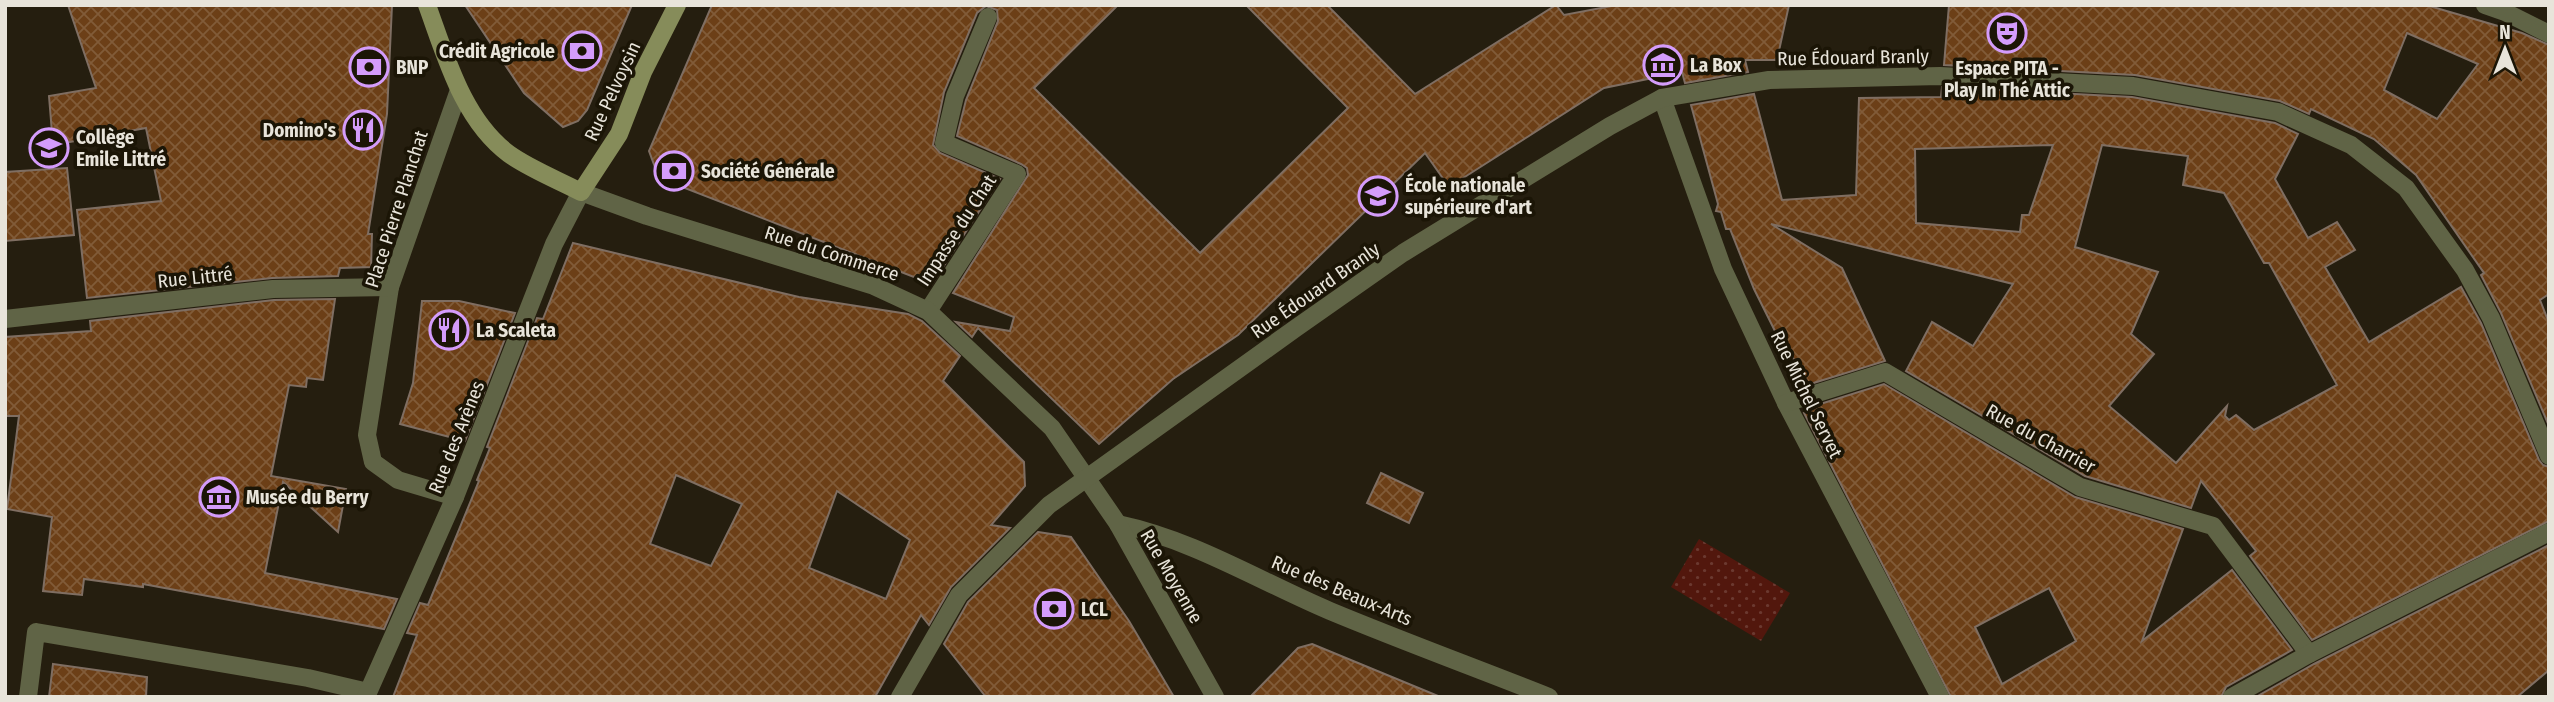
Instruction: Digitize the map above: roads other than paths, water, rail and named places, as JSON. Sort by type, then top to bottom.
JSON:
[{"type":"street","points":[[427,5],[458,90],[489,136],[511,155],[581,191]]},
{"type":"street","name":"Rue Pelvoysin","points":[[581,191],[619,134],[643,72],[677,5]]},
{"type":"street","points":[[2485,5],[2506,8],[2549,34]]},
{"type":"street","name":"Impasse du Chat","points":[[928,311],[1017,174],[944,143],[955,96],[988,17]]},
{"type":"street","name":"Rue Édouard Branly","points":[[900,697],[959,595],[1049,505],[1403,253],[1610,126],[1662,98],[1769,80],[1940,76],[2133,86],[2278,112],[2351,145],[2406,188],[2465,270],[2491,318],[2549,456]]},
{"type":"street","name":"Place Pierre Planchat","points":[[455,497],[398,480],[373,462],[367,435],[390,288],[458,90]]},
{"type":"street","name":"Rue Michel Servet","points":[[1662,98],[1723,269],[1786,404],[1940,697]]},
{"type":"street","name":"Rue du Commerce","points":[[581,191],[647,216],[874,286],[928,311],[1052,428],[1087,478]]},
{"type":"street","name":"Rue des Arènes","points":[[367,694],[455,497],[554,244],[581,191]]},
{"type":"street","name":"Rue Littré","points":[[5,319],[272,289],[390,288]]},
{"type":"street","name":"Rue du Charrier","points":[[1786,404],[1885,372],[2080,487],[2213,526],[2309,654]]},
{"type":"street","name":"Rue Moyenne","points":[[1087,478],[1118,524],[1215,697]]},
{"type":"street","name":"Rue des Beaux-Arts","points":[[1118,524],[1153,532],[1190,545],[1329,610],[1549,697]]},
{"type":"street","points":[[2232,697],[2309,654],[2549,532]]},
{"type":"street","points":[[28,697],[36,632],[308,678],[367,694]]},
{"type":"place","name":"Espace PITA - Play In Thé Attic","points":[[2007,33]]},
{"type":"place","name":"Crédit Agricole","points":[[582,51]]},
{"type":"place","name":"La Box","points":[[1663,65]]},
{"type":"place","name":"BNP","points":[[369,67]]},
{"type":"place","name":"Domino's","points":[[363,130]]},
{"type":"place","name":"Collège Emile Littré","points":[[49,148]]},
{"type":"place","name":"Société Générale","points":[[674,171]]},
{"type":"place","name":"École nationale supérieure d'art","points":[[1378,196]]},
{"type":"place","name":"La Scaleta","points":[[449,330]]},
{"type":"place","name":"Musée du Berry","points":[[219,497]]},
{"type":"place","name":"LCL","points":[[1054,609]]}]
